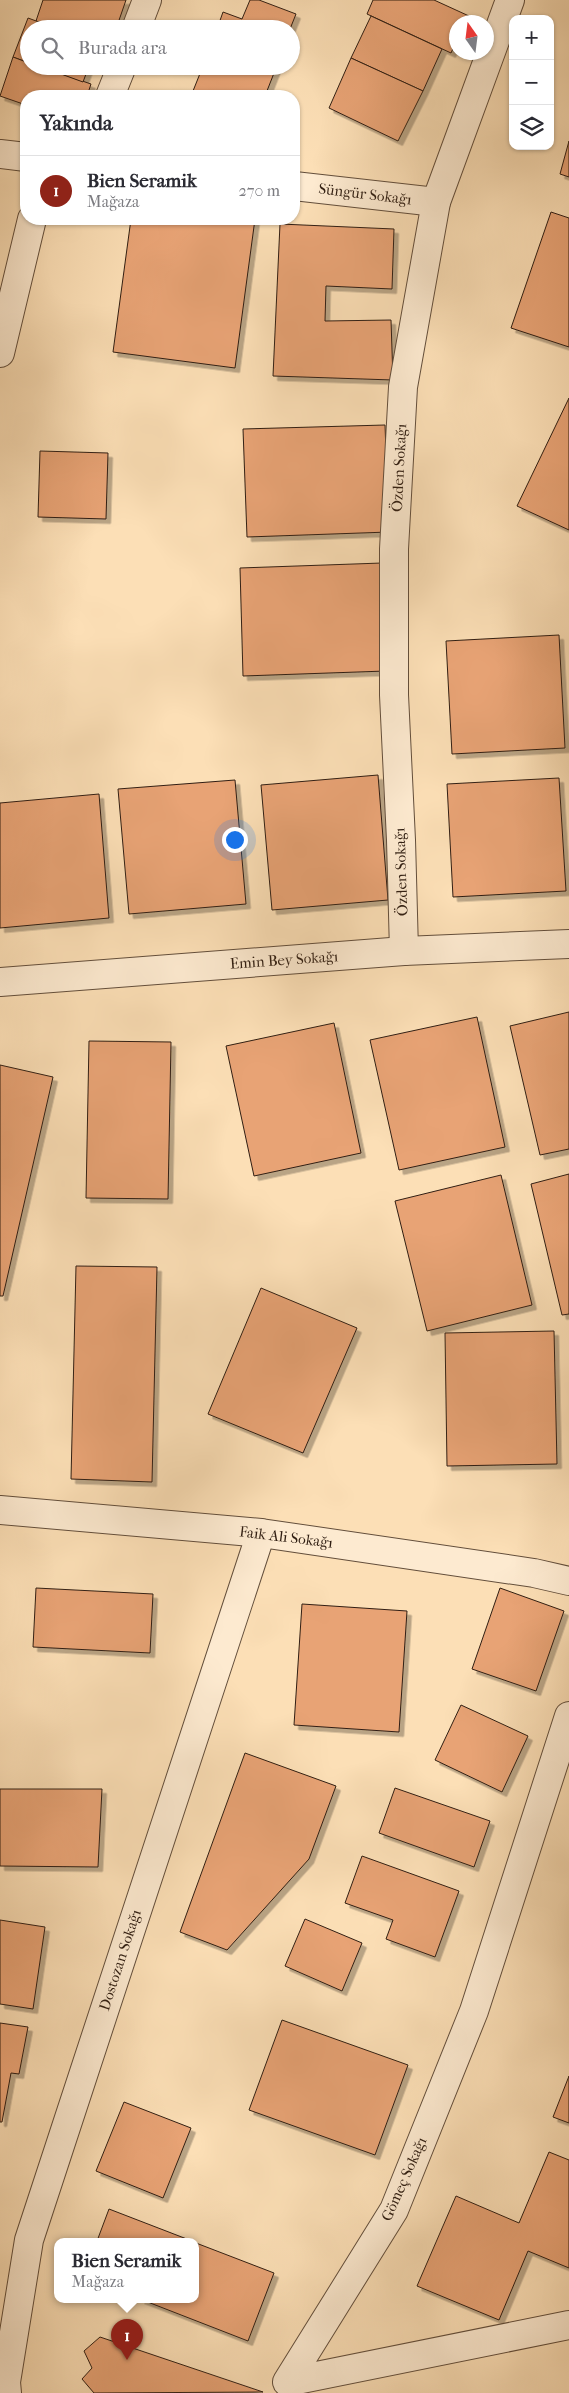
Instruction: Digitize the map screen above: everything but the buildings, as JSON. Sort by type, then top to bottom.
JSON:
[{"type":"street","points":[[139,20],[147,0]]},
{"type":"street","name":"Özden Sokağı","points":[[404,951],[401,840],[394,726],[394,549],[403,387],[436,202],[510,0]]},
{"type":"street","points":[[112,90],[118,75]]},
{"type":"street","points":[[0,154],[20,156]]},
{"type":"street","name":"Süngür Sokağı","points":[[300,187],[436,202]]},
{"type":"street","points":[[0,353],[31,225]]},
{"type":"street","name":"Emin Bey Sokağı","points":[[0,982],[404,951],[569,944]]},
{"type":"street","name":"Faik Ali Sokağı","points":[[0,1510],[261,1533],[569,1580]]},
{"type":"street","name":"Dostozan Sokağı","points":[[7,2393],[6,2382],[29,2240],[261,1533]]},
{"type":"street","name":"Gömeç Sokağı","points":[[569,1716],[474,2011],[394,2210],[287,2382],[569,2325]]},
{"type":"place","name":"Bien Seramik","points":[[127,2360]]}]
